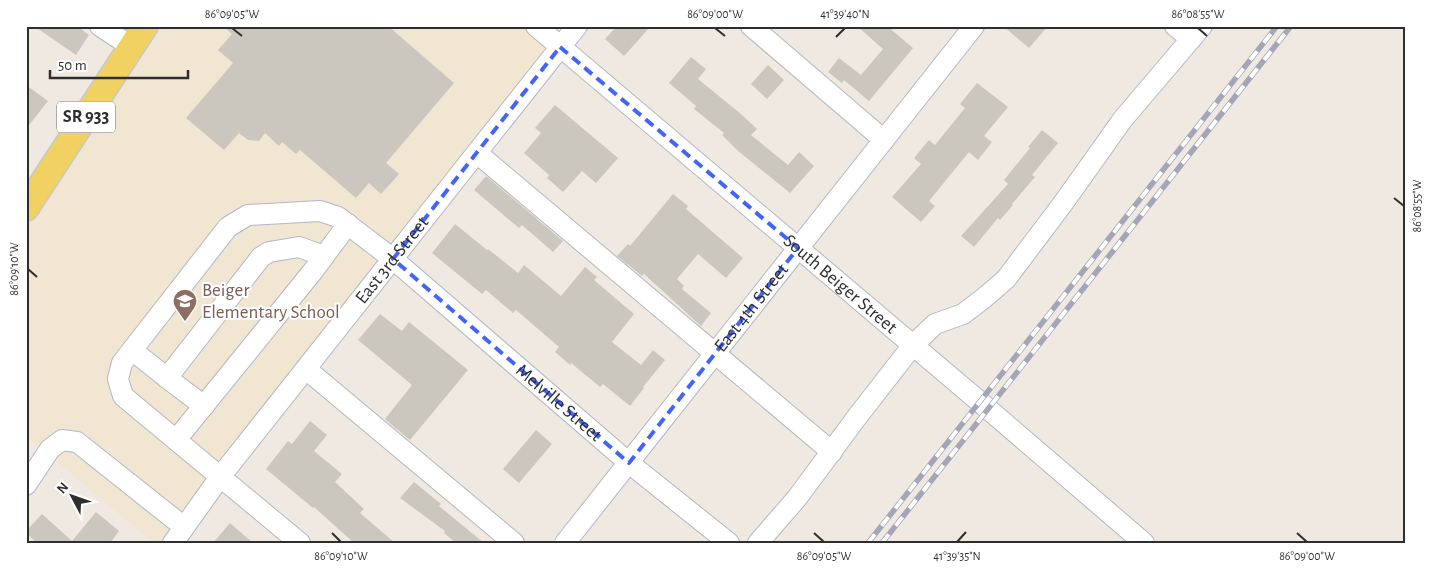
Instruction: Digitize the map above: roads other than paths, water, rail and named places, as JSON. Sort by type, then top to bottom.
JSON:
[{"type":"main road","name":"SR 933","points":[[26,208],[145,26]]},
{"type":"street","points":[[100,26],[132,47]]},
{"type":"street","name":"South Beiger Street","points":[[536,26],[1142,542]]},
{"type":"street","name":"East 3rd Street","points":[[178,535],[220,477],[577,26]]},
{"type":"street","points":[[751,26],[884,140]]},
{"type":"street","points":[[758,543],[797,498],[913,346],[935,324],[963,314],[1006,279],[1122,119],[1196,33],[1175,26]]},
{"type":"street","name":"East 4th Street","points":[[565,543],[884,140],[967,29]]},
{"type":"street","points":[[477,153],[832,452]]},
{"type":"street","name":"Melville Street","points":[[300,543],[124,396],[118,379],[122,363],[228,227],[248,215],[320,211],[338,216],[393,259],[629,463],[729,543]]},
{"type":"street","points":[[176,440],[348,224]]},
{"type":"street","points":[[167,378],[261,257],[268,252],[298,247],[324,256]]},
{"type":"street","points":[[132,350],[204,406]]},
{"type":"street","points":[[306,368],[514,543]]},
{"type":"street","points":[[26,485],[50,449],[62,440],[77,442],[178,535]]},
{"type":"railway","points":[[868,543],[1277,26]]},
{"type":"railway","points":[[882,543],[1291,26]]},
{"type":"place","name":"Beiger Elementary School","points":[[185,322]]}]
